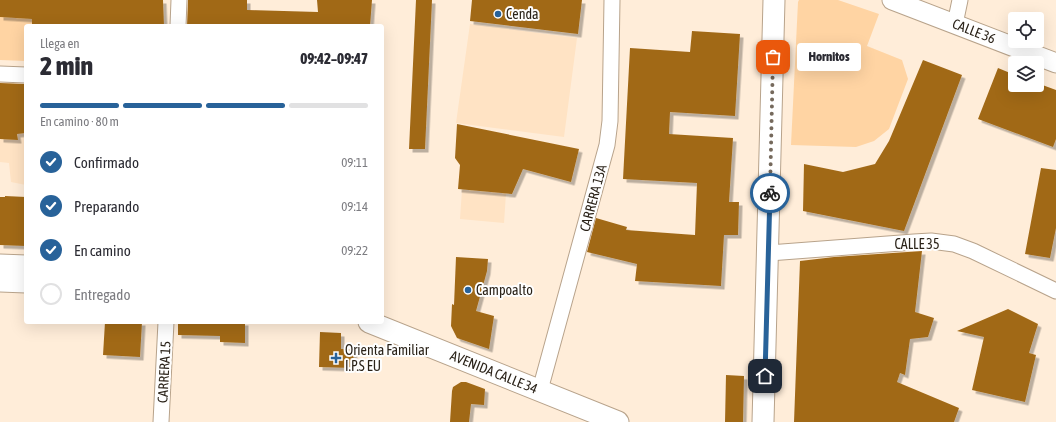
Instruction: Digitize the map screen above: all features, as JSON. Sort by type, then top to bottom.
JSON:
[{"type":"main road","points":[[764,422],[774,0]]},
{"type":"main road","points":[[0,265],[24,266]]},
{"type":"main road","points":[[0,281],[24,282]]},
{"type":"main road","name":"AVENIDA CALLE 34","points":[[374,324],[618,422]]},
{"type":"street","points":[[178,24],[179,0]]},
{"type":"street","name":"CARRERA 13A","points":[[540,390],[607,145],[610,121],[612,0]]},
{"type":"street","name":"CALLE 36","points":[[892,0],[1056,63]]},
{"type":"street","points":[[956,24],[960,0]]},
{"type":"street","points":[[0,74],[24,75]]},
{"type":"street","name":"CALLE 35","points":[[769,253],[931,241],[954,244],[973,251],[1056,291]]},
{"type":"street","name":"CARRERA 15","points":[[161,422],[166,324]]},
{"type":"shaded area","points":[[799,0],[838,0],[879,14],[867,46],[902,60],[908,79],[889,129],[874,141],[856,147],[791,145]]},
{"type":"shaded area","points":[[0,17],[32,19],[32,24],[24,24],[24,61],[0,60]]},
{"type":"shaded area","points":[[470,24],[577,38],[564,137],[456,123]]},
{"type":"shaded area","points":[[24,133],[24,185],[11,182],[9,163],[0,162],[0,139],[18,140],[17,134]]},
{"type":"shaded area","points":[[462,190],[506,193],[504,223],[460,219]]},
{"type":"building","points":[[0,0],[163,0],[164,24],[32,24],[32,19],[0,17]]},
{"type":"building","points":[[188,0],[247,0],[247,10],[318,12],[317,0],[372,0],[370,24],[187,24]]},
{"type":"building","points":[[416,0],[432,0],[425,149],[409,149]]},
{"type":"building","points":[[472,0],[582,0],[578,34],[470,21]]},
{"type":"building","points":[[692,31],[740,34],[735,116],[670,112],[669,134],[733,138],[729,202],[739,202],[738,235],[724,235],[721,286],[635,281],[637,264],[587,252],[596,218],[627,227],[626,230],[695,235],[697,183],[623,179],[630,48],[690,52]]},
{"type":"building","points":[[923,60],[962,75],[904,231],[803,211],[804,164],[843,172],[875,164],[889,141]]},
{"type":"building","points":[[998,68],[1008,72],[1008,92],[1044,92],[1044,86],[1056,90],[1056,139],[1053,147],[978,119]]},
{"type":"building","points":[[0,83],[24,84],[24,133],[17,134],[18,140],[0,139]]},
{"type":"building","points":[[457,124],[579,149],[571,182],[523,169],[512,194],[458,189],[460,165],[455,158]]},
{"type":"building","points":[[1041,168],[1056,170],[1056,228],[1050,258],[1025,254]]},
{"type":"building","points":[[0,197],[24,197],[24,246],[0,245]]},
{"type":"building","points":[[922,251],[915,312],[934,318],[928,337],[910,339],[905,375],[900,373],[897,382],[959,408],[954,422],[794,422],[800,261],[834,257]]},
{"type":"building","points":[[456,257],[488,259],[487,271],[476,311],[494,316],[489,349],[457,338],[451,326],[452,304],[454,305]]},
{"type":"building","points":[[1008,309],[1038,324],[1029,353],[1036,355],[1025,402],[972,390],[984,337],[957,331]]},
{"type":"building","points":[[105,324],[142,324],[140,357],[103,355]]},
{"type":"building","points":[[178,324],[245,324],[245,343],[220,342],[220,336],[178,335]]},
{"type":"building","name":"Orienta Familiar I.P.S EU","points":[[320,332],[341,333],[341,349],[354,349],[353,368],[319,367]]},
{"type":"building","points":[[726,375],[744,376],[743,422],[725,422]]},
{"type":"building","points":[[461,382],[466,382],[485,389],[484,405],[471,404],[469,422],[450,422],[453,387]]},
{"type":"way so far","points":[[770,193],[773,57]]},
{"type":"place","name":"Cenda","points":[[498,14]]},
{"type":"place","name":"Hornitos","points":[[773,57]]},
{"type":"place","name":"Campoalto","points":[[468,290]]},
{"type":"place","name":"Orienta Familiar I.P.S EU","points":[[336,358]]},
{"type":"route","points":[[765,376],[770,193]]}]
